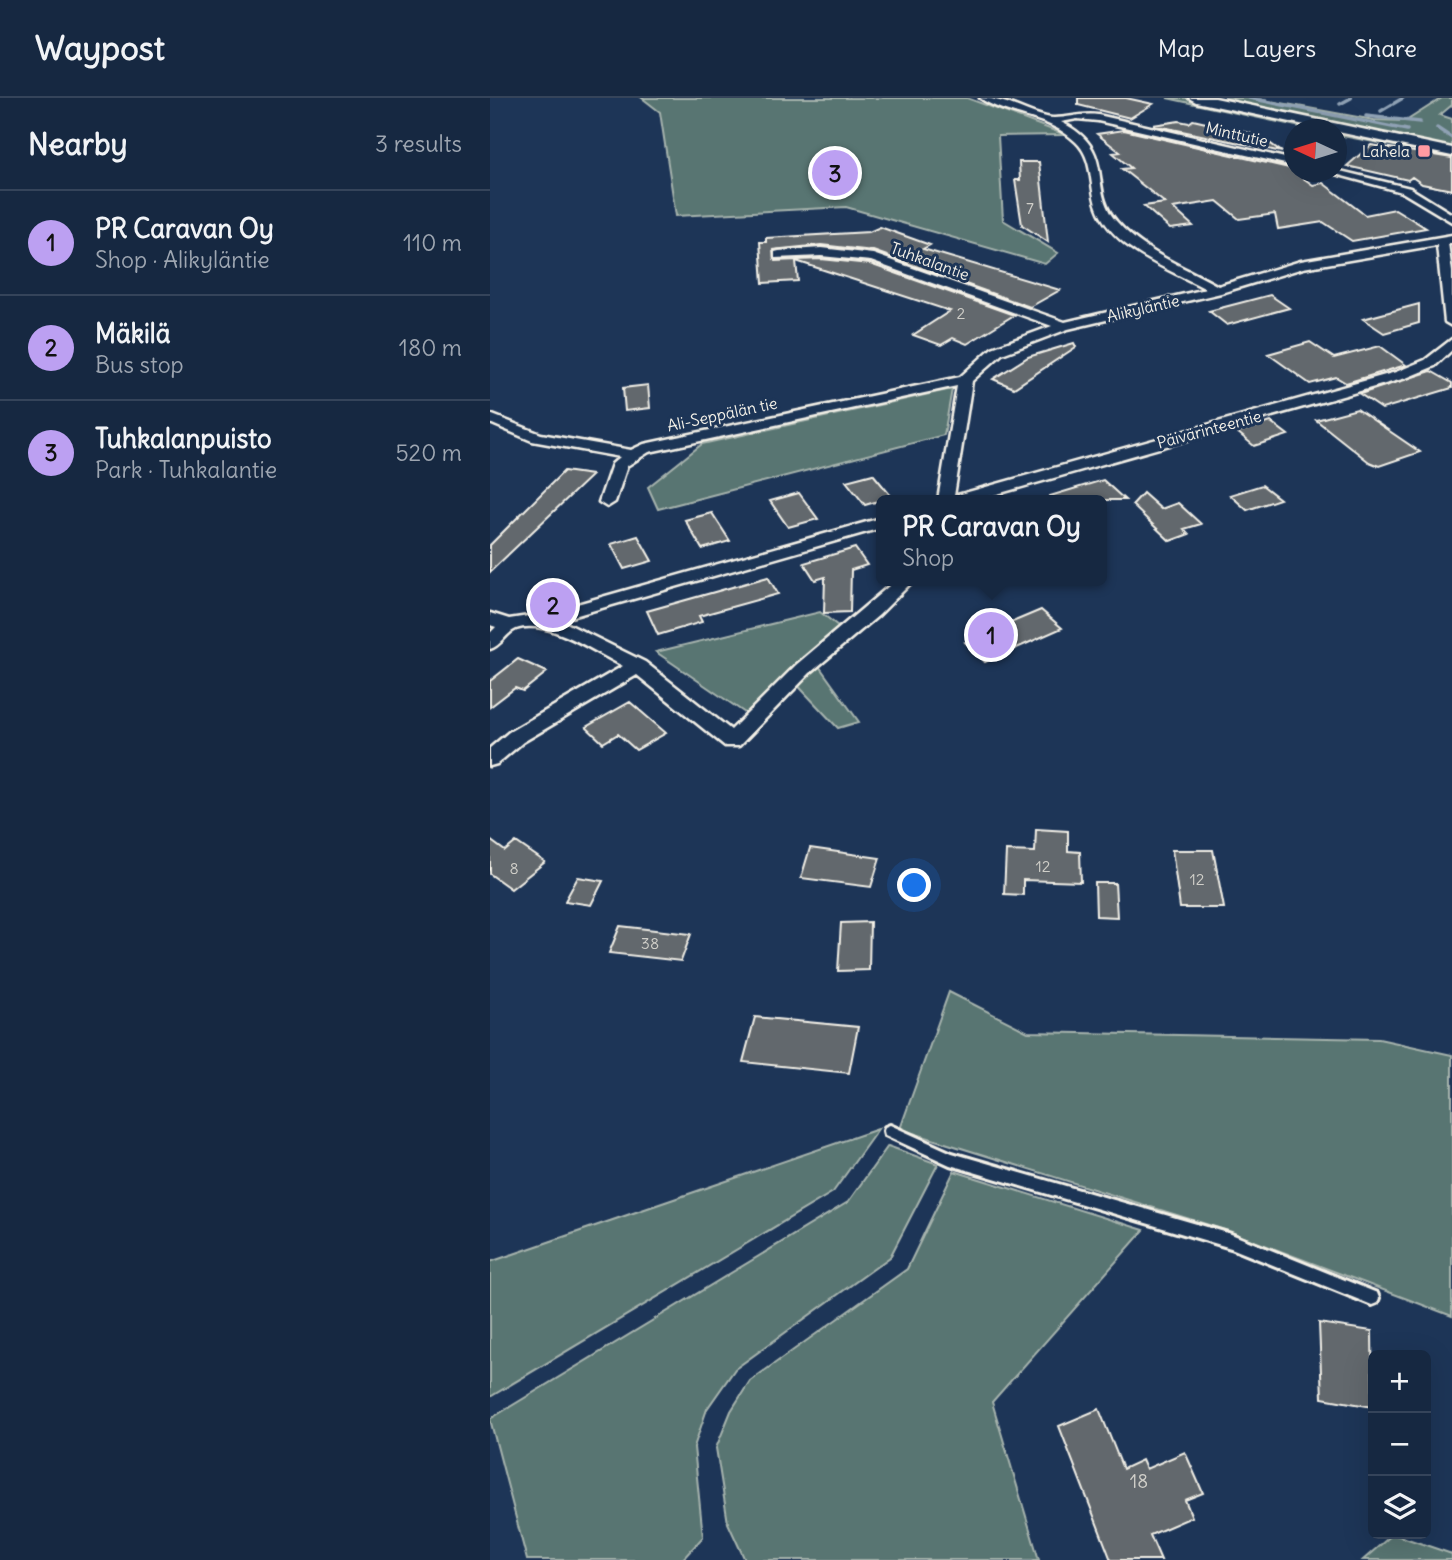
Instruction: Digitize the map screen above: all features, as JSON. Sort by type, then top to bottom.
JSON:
[{"type":"main road","points":[[1196,98],[1452,152]]},
{"type":"street","points":[[985,98],[1073,133],[1086,144],[1093,159],[1099,200],[1111,223],[1126,237],[1217,290]]},
{"type":"street","name":"Minttutie","points":[[1049,122],[1077,116],[1098,118],[1284,161]]},
{"type":"street","points":[[1347,176],[1406,190],[1452,219]]},
{"type":"street","points":[[1447,240],[1452,322]]},
{"type":"street","name":"Alikyläntie","points":[[965,380],[997,351],[1064,326],[1217,290],[1301,265],[1447,240]]},
{"type":"street","name":"Tuhkalantie","points":[[779,255],[821,253],[873,258],[1064,326]]},
{"type":"street","name":"Päivärinteentie","points":[[977,495],[1401,376],[1430,363],[1452,343]]},
{"type":"street","points":[[947,495],[965,380]]},
{"type":"street","name":"Ali-Seppälän tie","points":[[490,418],[537,438],[632,455],[645,449],[738,428],[965,380]]},
{"type":"street","points":[[607,502],[620,464],[632,455]]},
{"type":"street","points":[[490,619],[508,625],[542,619],[876,524]]},
{"type":"street","points":[[542,619],[638,666],[732,741],[803,669],[900,586]]},
{"type":"street","points":[[490,643],[508,625]]},
{"type":"street","points":[[490,759],[516,737],[638,666]]},
{"type":"lane","points":[[890,1131],[950,1159],[1231,1241],[1372,1298]]},
{"type":"green space","points":[[642,98],[967,98],[1066,135],[998,136],[1003,220],[1058,253],[1045,264],[846,207],[676,216],[660,112]]},
{"type":"green space","points":[[1167,98],[1253,98],[1374,120],[1406,121],[1442,98],[1452,98],[1452,105],[1440,115],[1452,119],[1452,157],[1347,137],[1347,119],[1284,119],[1284,123]]},
{"type":"green space","points":[[952,389],[944,435],[658,509],[648,487],[702,444]]},
{"type":"green space","points":[[820,612],[847,633],[824,651],[819,666],[859,722],[838,728],[789,676],[748,715],[656,652]]},
{"type":"green space","points":[[949,992],[1028,1032],[1379,1039],[1452,1055],[1452,1316],[1225,1230],[900,1129]]},
{"type":"green space","points":[[878,1129],[833,1192],[490,1397],[490,1262]]},
{"type":"green space","points":[[888,1146],[938,1164],[890,1257],[735,1369],[707,1409],[694,1447],[703,1537],[682,1560],[527,1560],[490,1419],[848,1202]]},
{"type":"green space","points":[[954,1171],[1144,1230],[992,1402],[1039,1560],[745,1560],[728,1523],[716,1448],[731,1411],[750,1381],[907,1269]]},
{"type":"green space","points":[[1387,1539],[1408,1539],[1452,1554],[1452,1560],[1363,1560]]},
{"type":"building","points":[[1078,98],[1126,98],[1153,104],[1130,118],[1078,105]]},
{"type":"building","points":[[1193,120],[1249,133],[1244,136],[1268,142],[1282,152],[1153,125],[1179,121],[1189,123]]},
{"type":"building","points":[[1124,130],[1284,167],[1284,182],[1309,182],[1313,185],[1323,183],[1365,215],[1395,209],[1426,228],[1352,241],[1323,222],[1278,229],[1275,214],[1239,219],[1217,201],[1173,208],[1193,226],[1170,229],[1144,206],[1165,203],[1122,169],[1131,168],[1113,153],[1120,152],[1097,134]]},
{"type":"building","points":[[1371,145],[1452,158],[1452,190],[1422,184],[1412,177],[1408,180],[1347,166]]},
{"type":"building","points":[[1019,162],[1039,162],[1048,242],[1022,225],[1015,180],[1020,180]]},
{"type":"building","points":[[880,227],[930,245],[923,249],[1060,290],[1030,307],[873,251],[821,245],[773,250],[775,261],[821,259],[870,264],[1014,315],[967,344],[953,338],[941,345],[913,335],[950,311],[796,261],[798,281],[763,283],[760,242],[766,242],[766,238],[869,232]]},
{"type":"building","points":[[1270,295],[1289,308],[1227,325],[1209,311]]},
{"type":"building","points":[[1419,304],[1419,323],[1384,333],[1363,319]]},
{"type":"building","points":[[1310,342],[1334,358],[1380,346],[1406,365],[1346,383],[1336,377],[1310,384],[1268,354]]},
{"type":"building","points":[[1074,343],[1076,347],[1014,388],[993,379],[1028,357]]},
{"type":"building","points":[[1431,371],[1452,383],[1452,388],[1382,409],[1360,394]]},
{"type":"building","points":[[648,385],[650,408],[625,411],[623,388]]},
{"type":"building","points":[[1357,409],[1420,452],[1379,466],[1369,462],[1316,420]]},
{"type":"building","points":[[1271,422],[1288,435],[1254,446],[1237,432]]},
{"type":"building","points":[[564,471],[592,475],[490,572],[490,545]]},
{"type":"building","points":[[873,474],[890,495],[876,495],[876,502],[865,505],[846,481]]},
{"type":"building","points":[[1103,480],[1125,500],[1107,500],[1107,495],[1053,495]]},
{"type":"building","points":[[1262,485],[1280,499],[1247,510],[1230,495]]},
{"type":"building","points":[[799,493],[818,519],[788,527],[770,501]]},
{"type":"building","points":[[1143,493],[1161,509],[1178,503],[1201,524],[1184,529],[1189,534],[1170,541],[1132,505]]},
{"type":"building","points":[[712,513],[730,541],[702,549],[685,520]]},
{"type":"building","points":[[638,536],[652,561],[624,569],[611,544]]},
{"type":"building","points":[[855,548],[867,565],[851,570],[850,612],[824,613],[825,577],[815,580],[804,563]]},
{"type":"building","points":[[768,577],[778,594],[699,616],[702,622],[658,635],[647,611]]},
{"type":"building","points":[[1041,610],[1062,628],[985,662],[965,642]]},
{"type":"building","points":[[518,659],[547,672],[523,691],[515,688],[490,707],[490,681]]},
{"type":"building","points":[[630,702],[666,733],[636,750],[618,734],[603,743],[586,727]]},
{"type":"building","points":[[1036,829],[1068,831],[1068,851],[1080,852],[1081,882],[1023,880],[1023,895],[1004,894],[1006,851],[1035,852]]},
{"type":"building","points":[[490,840],[505,851],[516,842],[545,862],[511,889],[490,874]]},
{"type":"building","points":[[810,848],[880,858],[871,887],[801,878]]},
{"type":"building","points":[[1172,850],[1213,850],[1224,908],[1180,908]]},
{"type":"building","points":[[578,877],[603,881],[591,905],[565,901]]},
{"type":"building","points":[[1095,883],[1115,883],[1117,917],[1096,916]]},
{"type":"building","points":[[870,922],[869,970],[838,971],[841,923]]},
{"type":"building","points":[[620,926],[691,934],[681,961],[609,953]]},
{"type":"building","points":[[755,1017],[858,1027],[849,1073],[743,1062]]},
{"type":"building","points":[[1319,1323],[1372,1331],[1372,1350],[1368,1350],[1368,1406],[1322,1398]]},
{"type":"building","points":[[1099,1409],[1123,1469],[1142,1460],[1146,1469],[1185,1452],[1203,1493],[1185,1500],[1192,1517],[1150,1535],[1161,1560],[1111,1560],[1059,1426]]},
{"type":"waterway","points":[[1249,98],[1407,130]]},
{"type":"waterway","points":[[1340,104],[1351,98]]},
{"type":"waterway","points":[[1381,111],[1403,98]]},
{"type":"waterway","points":[[1366,116],[1420,122]]},
{"type":"waterway","points":[[1437,128],[1452,138]]},
{"type":"place","name":"Lahela","points":[[1424,151]]},
{"type":"place","name":"Tuhkalanpuisto","points":[[835,173]]},
{"type":"place","name":"Mäkilä","points":[[553,605]]},
{"type":"place","name":"PR Caravan Oy","points":[[991,635]]}]
